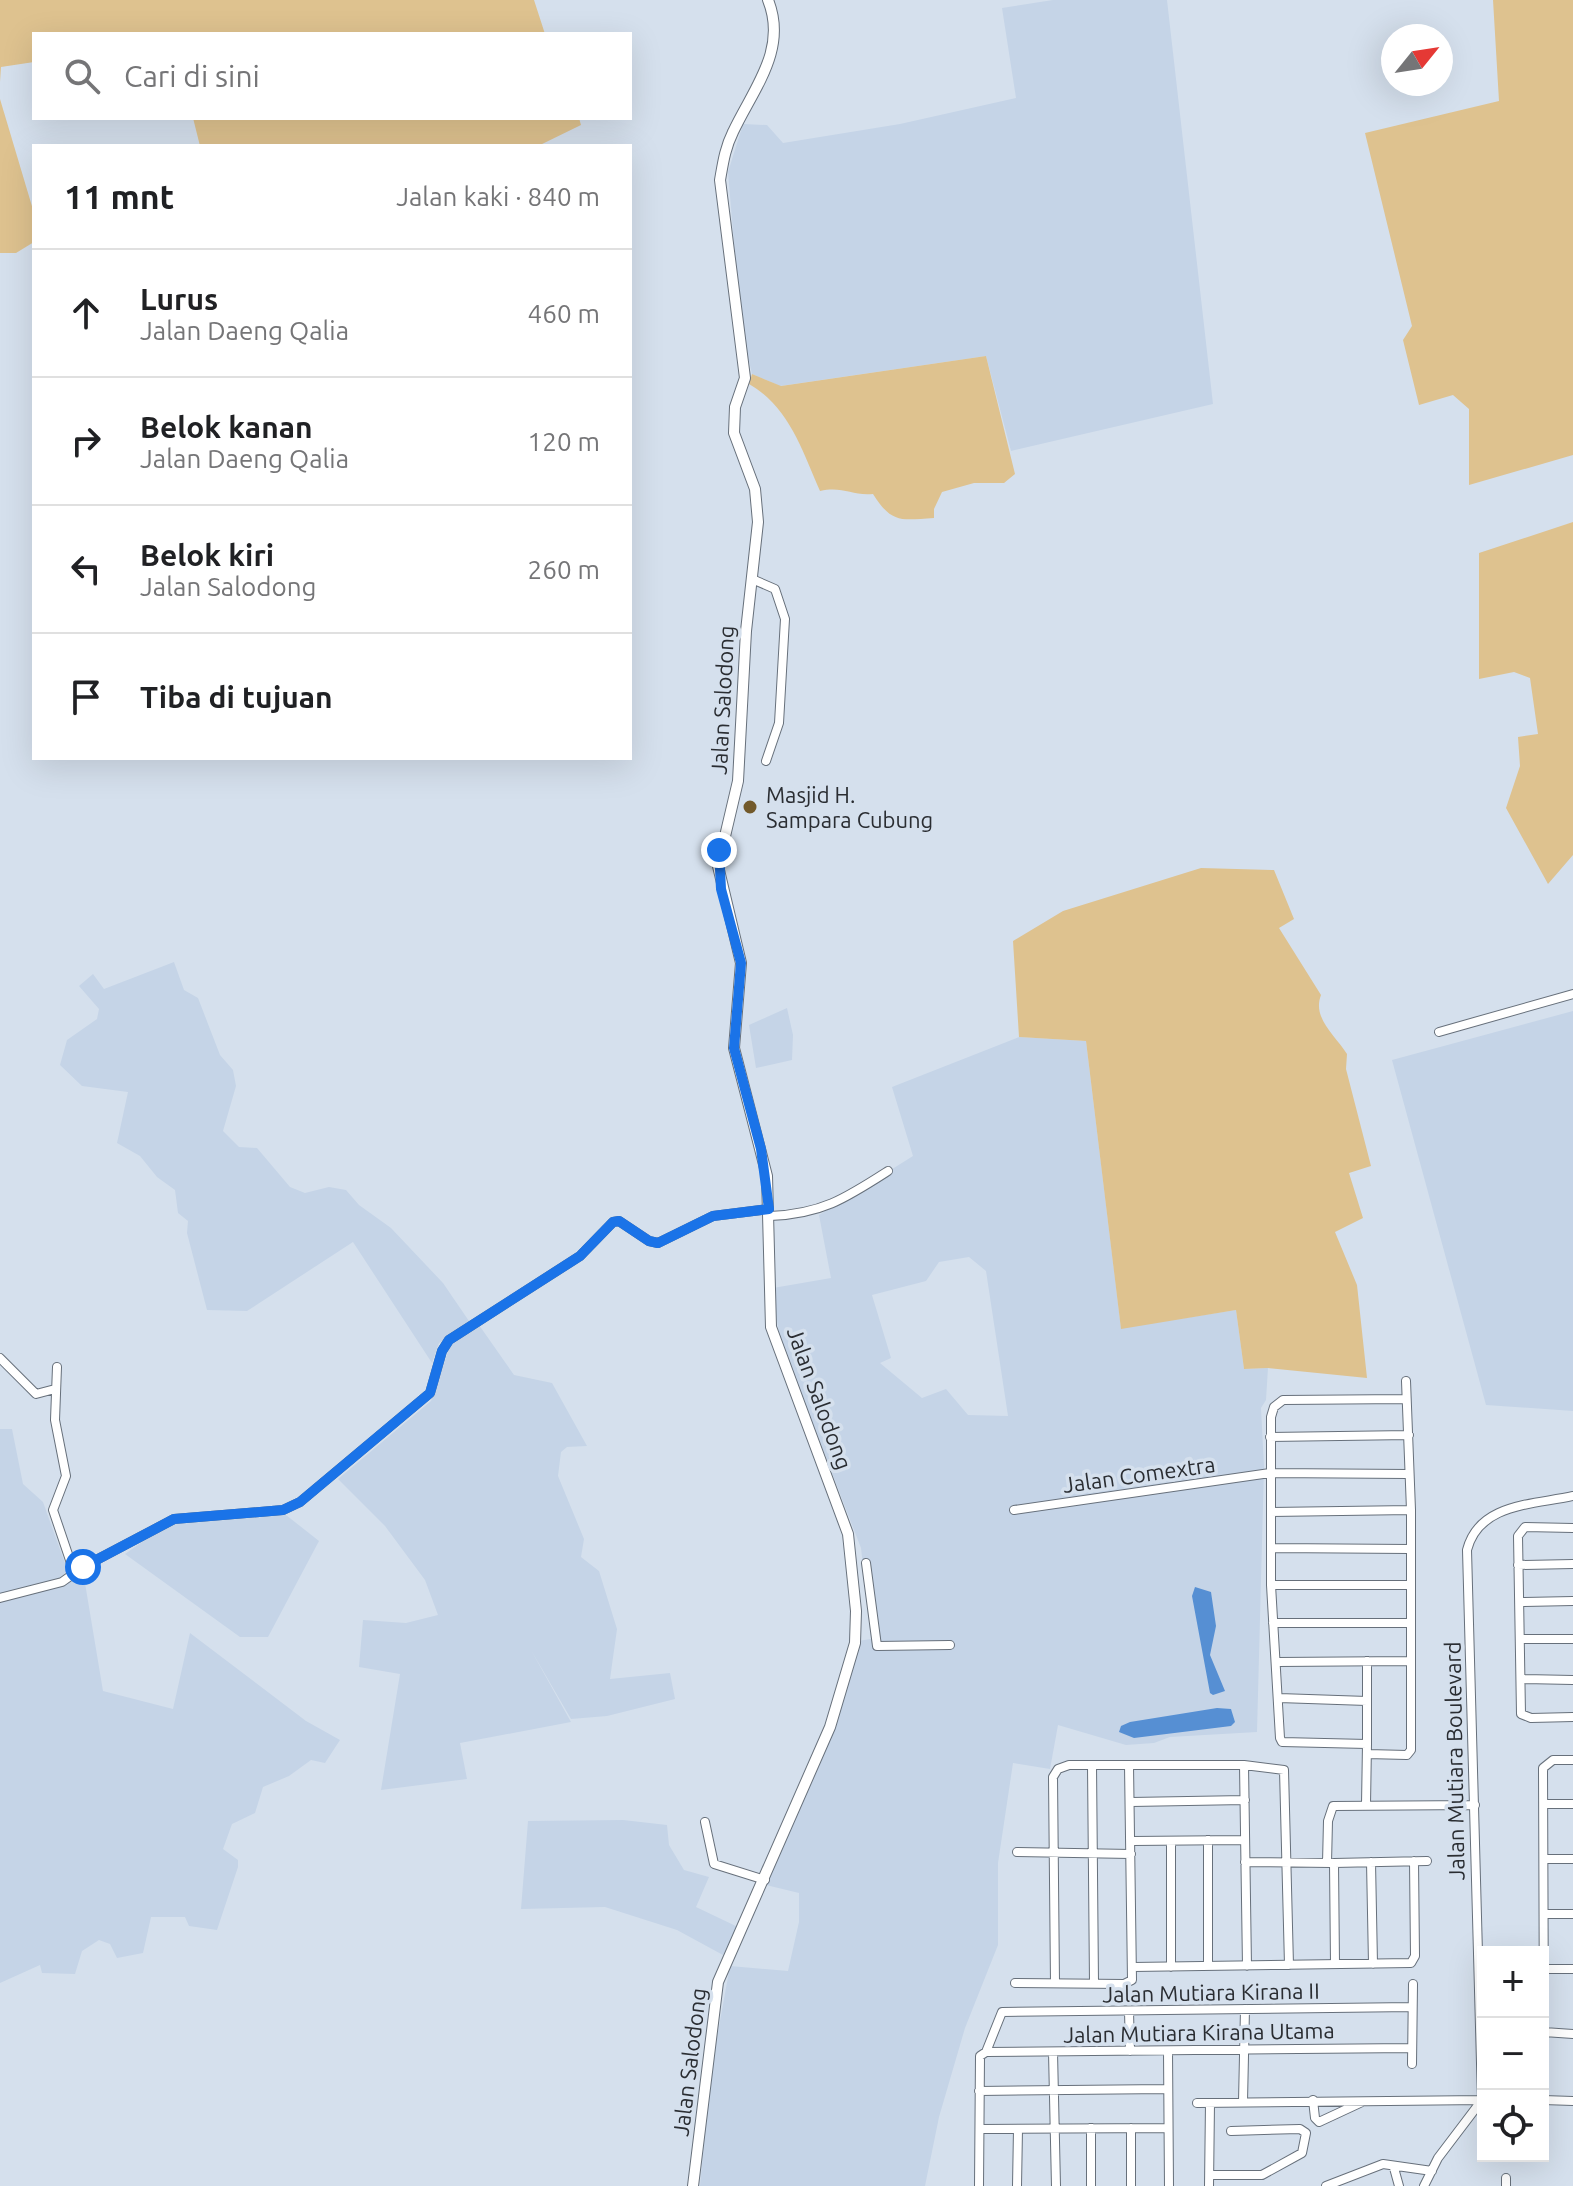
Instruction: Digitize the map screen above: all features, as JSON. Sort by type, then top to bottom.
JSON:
[{"type":"street","name":"Jalan Salodong","points":[[693,2186],[718,1982],[830,1727],[855,1643],[856,1611],[848,1534],[771,1327],[770,1213],[761,1149],[734,1048],[741,963],[718,866],[738,781],[758,504],[734,433],[735,407],[745,378],[720,180],[725,151],[758,87],[774,44],[775,28],[768,0]]},
{"type":"street","points":[[752,579],[775,589],[785,619],[779,723],[766,761]]},
{"type":"street","points":[[1439,1032],[1573,994]]},
{"type":"street","points":[[0,1598],[47,1588],[174,1519],[283,1510],[300,1502],[430,1393],[442,1351],[449,1340],[580,1256],[613,1222],[619,1221],[649,1241],[658,1243],[713,1216],[816,1211],[846,1199],[888,1171]]},
{"type":"street","points":[[0,1358],[36,1394],[55,1389]]},
{"type":"street","points":[[57,1367],[55,1420],[66,1476],[53,1510],[74,1572]]},
{"type":"street","points":[[1406,1381],[1411,1510],[1411,1750],[1407,1755],[1282,1742],[1271,1585],[1270,1437],[1274,1407],[1283,1400],[1406,1399]]},
{"type":"street","points":[[1270,1437],[1409,1435]]},
{"type":"street","name":"Jalan Comextra","points":[[1014,1510],[1270,1473],[1408,1474]]},
{"type":"street","name":"Jalan Mutiara Boulevard","points":[[1483,2090],[1467,1550],[1470,1538],[1488,1516],[1573,1496]]},
{"type":"street","points":[[1271,1512],[1411,1510]]},
{"type":"street","points":[[1573,1528],[1521,1529],[1518,1565],[1522,1716],[1573,1717]]},
{"type":"street","points":[[1272,1548],[1410,1549]]},
{"type":"street","points":[[866,1563],[877,1646],[950,1645]]},
{"type":"street","points":[[1518,1565],[1573,1564]]},
{"type":"street","points":[[1271,1585],[1410,1585]]},
{"type":"street","points":[[1520,1602],[1573,1601]]},
{"type":"street","points":[[1273,1623],[1410,1623]]},
{"type":"street","points":[[1522,1639],[1573,1639]]},
{"type":"street","points":[[1366,1805],[1367,1661]]},
{"type":"street","points":[[1277,1662],[1411,1661]]},
{"type":"street","points":[[1523,1679],[1573,1680]]},
{"type":"street","points":[[1279,1698],[1367,1701]]},
{"type":"street","points":[[1546,1946],[1545,1765],[1553,1760],[1573,1760]]},
{"type":"street","points":[[1055,1983],[1054,1774],[1069,1765],[1244,1765],[1279,1768],[1284,1772],[1289,1965]]},
{"type":"street","points":[[1092,1765],[1094,1983]]},
{"type":"street","points":[[1015,1983],[1129,1983],[1133,1967],[1129,1765]]},
{"type":"street","points":[[1244,1765],[1247,1966]]},
{"type":"street","points":[[1131,1802],[1245,1800]]},
{"type":"street","points":[[1544,1804],[1573,1804]]},
{"type":"street","points":[[1335,1964],[1331,1809],[1366,1805],[1475,1805]]},
{"type":"street","points":[[705,1822],[714,1864],[765,1880]]},
{"type":"street","points":[[1208,1840],[1208,1966]]},
{"type":"street","points":[[1132,1841],[1244,1840]]},
{"type":"street","points":[[1171,1841],[1171,1967]]},
{"type":"street","points":[[1017,1852],[1131,1854]]},
{"type":"street","points":[[1545,1859],[1573,1859]]},
{"type":"street","points":[[1133,1967],[1408,1965],[1415,1959],[1414,1861]]},
{"type":"street","points":[[1245,1862],[1427,1861]]},
{"type":"street","points":[[1371,1862],[1373,1964]]},
{"type":"street","points":[[1546,1914],[1573,1914]]},
{"type":"street","points":[[1549,1969],[1573,1969]]},
{"type":"street","points":[[1412,2064],[1413,1984]]},
{"type":"street","name":"Jalan Mutiara Kirana II","points":[[986,2052],[999,2015],[1009,2011],[1412,2007]]},
{"type":"street","points":[[1243,2102],[1245,2009]]},
{"type":"street","points":[[1129,2011],[1130,2051]]},
{"type":"street","points":[[1549,2033],[1573,2034]]},
{"type":"street","name":"Jalan Mutiara Kirana Utama","points":[[986,2052],[1412,2048]]},
{"type":"street","points":[[1168,2051],[1169,2186]]},
{"type":"street","points":[[979,2186],[979,2072],[980,2056],[986,2052]]},
{"type":"street","points":[[1053,2052],[1056,2186]]},
{"type":"street","points":[[979,2091],[1167,2089]]},
{"type":"street","points":[[1313,2100],[1315,2118],[1319,2122],[1366,2101]]},
{"type":"street","points":[[1197,2103],[1477,2100]]},
{"type":"street","points":[[1549,2100],[1573,2101]]},
{"type":"street","points":[[1209,2186],[1210,2103]]},
{"type":"street","points":[[1424,2186],[1477,2108]]},
{"type":"street","points":[[1091,2128],[1091,2186]]},
{"type":"street","points":[[1131,2128],[1131,2186]]},
{"type":"street","points":[[980,2129],[1168,2128]]},
{"type":"street","points":[[1017,2186],[1018,2129]]},
{"type":"street","points":[[1210,2175],[1262,2175],[1302,2153],[1306,2133],[1300,2129],[1231,2131]]},
{"type":"street","points":[[1326,2186],[1378,2165],[1432,2171]]},
{"type":"street","points":[[1394,2168],[1399,2186]]},
{"type":"shaded area","points":[[0,0],[534,0],[544,32],[32,32],[32,62],[1,67],[0,82]]},
{"type":"shaded area","points":[[1053,0],[1167,0],[1213,404],[1011,451],[986,356],[780,386],[752,374],[741,327],[728,172],[743,124],[767,125],[783,143],[900,124],[1016,98],[1002,8]]},
{"type":"shaded area","points":[[1493,0],[1573,0],[1573,455],[1469,485],[1469,409],[1453,395],[1419,405],[1403,340],[1412,326],[1365,133],[1499,101]]},
{"type":"shaded area","points":[[0,99],[32,206],[32,243],[16,253],[0,253]]},
{"type":"shaded area","points":[[194,120],[580,120],[581,125],[542,144],[200,144]]},
{"type":"shaded area","points":[[986,356],[1015,474],[1004,483],[974,483],[942,492],[934,509],[934,518],[898,518],[886,511],[873,494],[820,491],[784,417],[749,384],[752,374],[781,386]]},
{"type":"shaded area","points":[[1573,522],[1573,855],[1548,884],[1506,808],[1520,766],[1518,737],[1538,734],[1530,678],[1514,672],[1479,679],[1479,553]]},
{"type":"shaded area","points":[[1201,868],[1274,870],[1294,919],[1279,928],[1321,995],[1322,1019],[1347,1054],[1346,1069],[1371,1166],[1349,1173],[1363,1218],[1335,1232],[1357,1285],[1367,1378],[1268,1368],[1244,1369],[1236,1310],[1121,1329],[1086,1041],[1019,1037],[1013,941],[1063,911]]},
{"type":"shaded area","points":[[174,962],[184,990],[198,998],[220,1055],[233,1070],[236,1086],[223,1131],[239,1147],[257,1148],[290,1187],[305,1193],[329,1187],[346,1190],[359,1205],[391,1228],[443,1283],[471,1324],[439,1343],[432,1363],[353,1242],[247,1311],[207,1310],[187,1233],[188,1221],[178,1213],[175,1190],[157,1177],[140,1156],[117,1143],[128,1092],[82,1086],[60,1065],[67,1040],[97,1019],[99,1009],[79,986],[93,974],[104,989]]},
{"type":"shaded area","points":[[787,1008],[793,1035],[792,1060],[756,1068],[749,1025]]},
{"type":"shaded area","points":[[1573,1011],[1573,1411],[1486,1405],[1392,1060]]},
{"type":"shaded area","points":[[1019,1037],[1086,1041],[1121,1328],[1236,1310],[1244,1369],[1268,1368],[1266,1400],[1261,1408],[1264,1467],[1257,1732],[1170,1737],[1154,1743],[1126,1745],[1058,1725],[1050,1769],[1013,1763],[998,1863],[998,1945],[965,2028],[939,2117],[925,2186],[700,2186],[710,2076],[730,1966],[788,1971],[799,1922],[799,1893],[766,1885],[840,1712],[858,1641],[871,1639],[861,1548],[779,1336],[773,1288],[831,1278],[819,1215],[913,1156],[892,1087]],"holes":[[[969,1257],[986,1271],[1008,1416],[968,1415],[946,1389],[922,1398],[880,1363],[891,1358],[872,1295],[926,1281],[939,1262]]]},
{"type":"shaded area","points":[[479,1325],[514,1375],[552,1383],[587,1446],[567,1447],[561,1452],[558,1476],[584,1539],[581,1557],[599,1571],[617,1629],[610,1679],[670,1673],[675,1699],[607,1716],[571,1719],[531,1650],[571,1722],[460,1743],[467,1779],[381,1790],[400,1674],[359,1667],[363,1620],[406,1623],[438,1615],[425,1580],[385,1526],[338,1479],[431,1401],[450,1346]]},
{"type":"shaded area","points":[[0,1429],[12,1429],[23,1484],[43,1502],[67,1569],[84,1577],[103,1691],[173,1709],[190,1633],[306,1721],[340,1740],[325,1763],[311,1760],[289,1776],[263,1787],[255,1813],[232,1824],[223,1849],[238,1860],[238,1867],[217,1930],[189,1926],[185,1917],[151,1917],[143,1953],[117,1958],[110,1944],[99,1940],[82,1951],[75,1974],[42,1973],[40,1965],[0,1983]]},
{"type":"shaded area","points":[[286,1515],[319,1541],[268,1637],[240,1637],[125,1554],[166,1525]]},
{"type":"shaded area","points":[[623,1820],[667,1825],[669,1845],[684,1870],[709,1877],[696,1907],[740,1928],[723,1955],[677,1930],[605,1907],[521,1909],[528,1821]]},
{"type":"water","points":[[1195,1587],[1211,1592],[1216,1626],[1210,1655],[1225,1691],[1213,1695],[1210,1693],[1192,1596]]},
{"type":"water","points":[[1217,1708],[1231,1709],[1235,1722],[1231,1726],[1134,1738],[1119,1732],[1121,1726],[1130,1722]]},
{"type":"place","name":"Masjid H. Sampara Cubung","points":[[750,807]]},
{"type":"route","points":[[83,1567],[134,1543],[155,1527],[174,1519],[283,1510],[300,1502],[430,1393],[442,1351],[449,1340],[561,1270],[580,1256],[613,1222],[619,1221],[649,1241],[658,1243],[713,1216],[740,1210],[769,1209],[767,1176],[734,1048],[741,963],[721,889],[719,850]]}]
